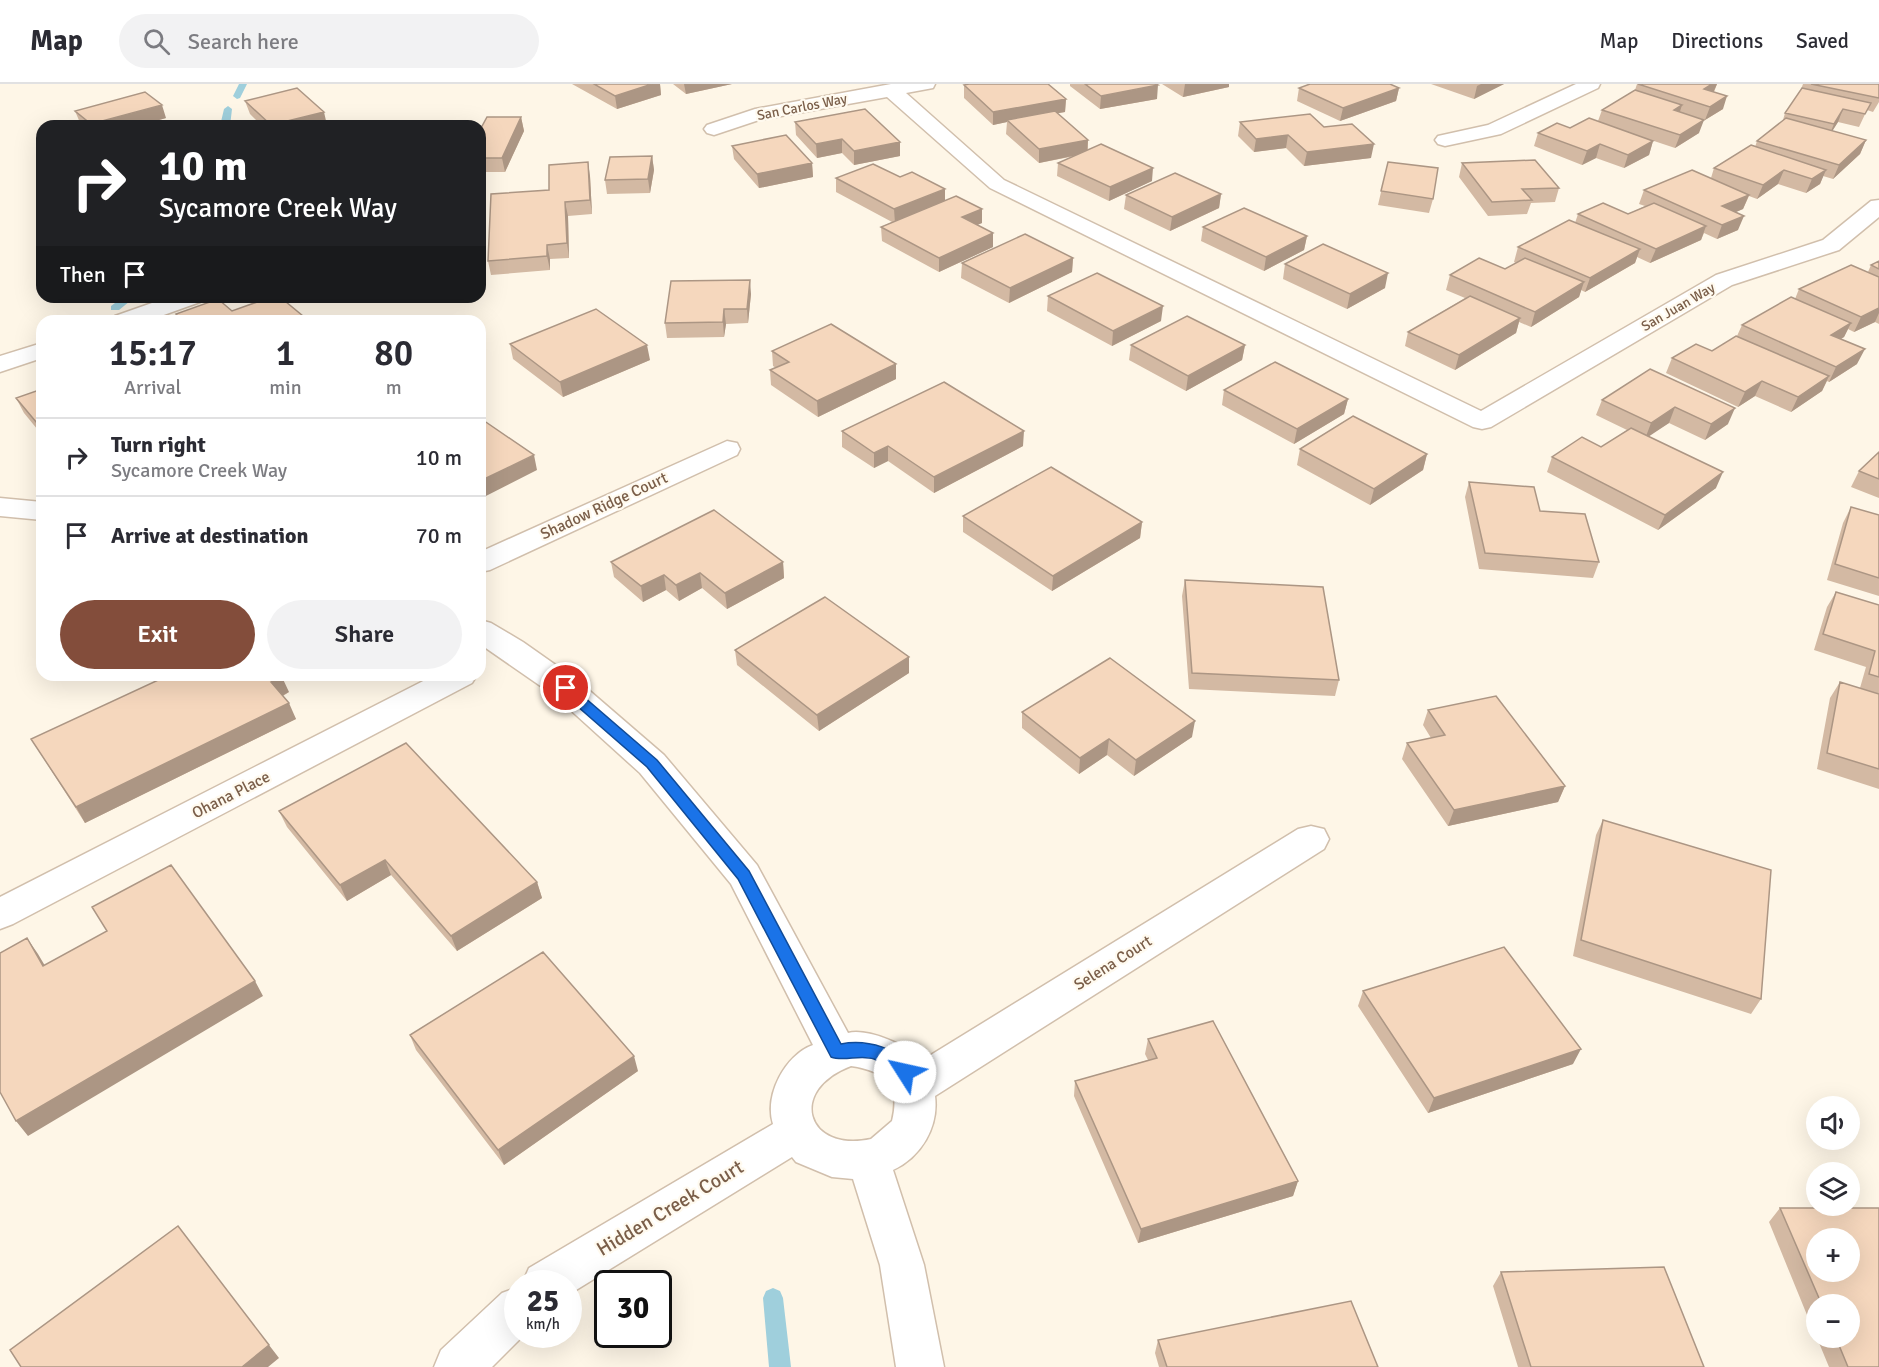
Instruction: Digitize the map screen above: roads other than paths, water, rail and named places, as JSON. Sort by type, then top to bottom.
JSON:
[{"type":"street","name":"San Carlos Way","points":[[714,129],[755,115],[926,84]]},
{"type":"street","points":[[1445,140],[1494,130],[1591,84]]},
{"type":"street","name":"San Juan Way","points":[[891,90],[997,184],[1482,421],[1724,280],[1831,245],[1879,206]]},
{"type":"street","points":[[141,315],[175,303]]},
{"type":"street","points":[[3,359],[36,351]]},
{"type":"street","name":"Shadow Ridge Court","points":[[486,560],[727,449]]},
{"type":"street","points":[[0,507],[36,510]]},
{"type":"street","points":[[486,634],[512,649],[566,688],[652,764],[744,875],[837,1052]]},
{"type":"street","points":[[486,662],[512,649]]},
{"type":"street","name":"Ohana Place","points":[[0,914],[449,681]]},
{"type":"street","name":"Selena Court","points":[[914,1087],[1311,839]]},
{"type":"street","points":[[851,1049],[871,1051],[890,1058],[905,1072],[914,1087],[915,1116],[904,1138],[888,1152],[868,1160],[845,1161],[830,1158],[807,1145],[796,1132],[790,1116],[792,1091],[805,1070],[819,1060],[837,1052],[851,1049]]},
{"type":"street","name":"Hidden Creek Court","points":[[568,1270],[796,1132]]},
{"type":"street","points":[[868,1160],[902,1265],[920,1367]]},
{"type":"street","points":[[458,1367],[504,1323]]},
{"type":"waterway","points":[[237,96],[243,84]]},
{"type":"waterway","points":[[226,120],[228,109]]},
{"type":"waterway","points":[[115,308],[122,303]]},
{"type":"waterway","points":[[773,1298],[780,1367]]}]
